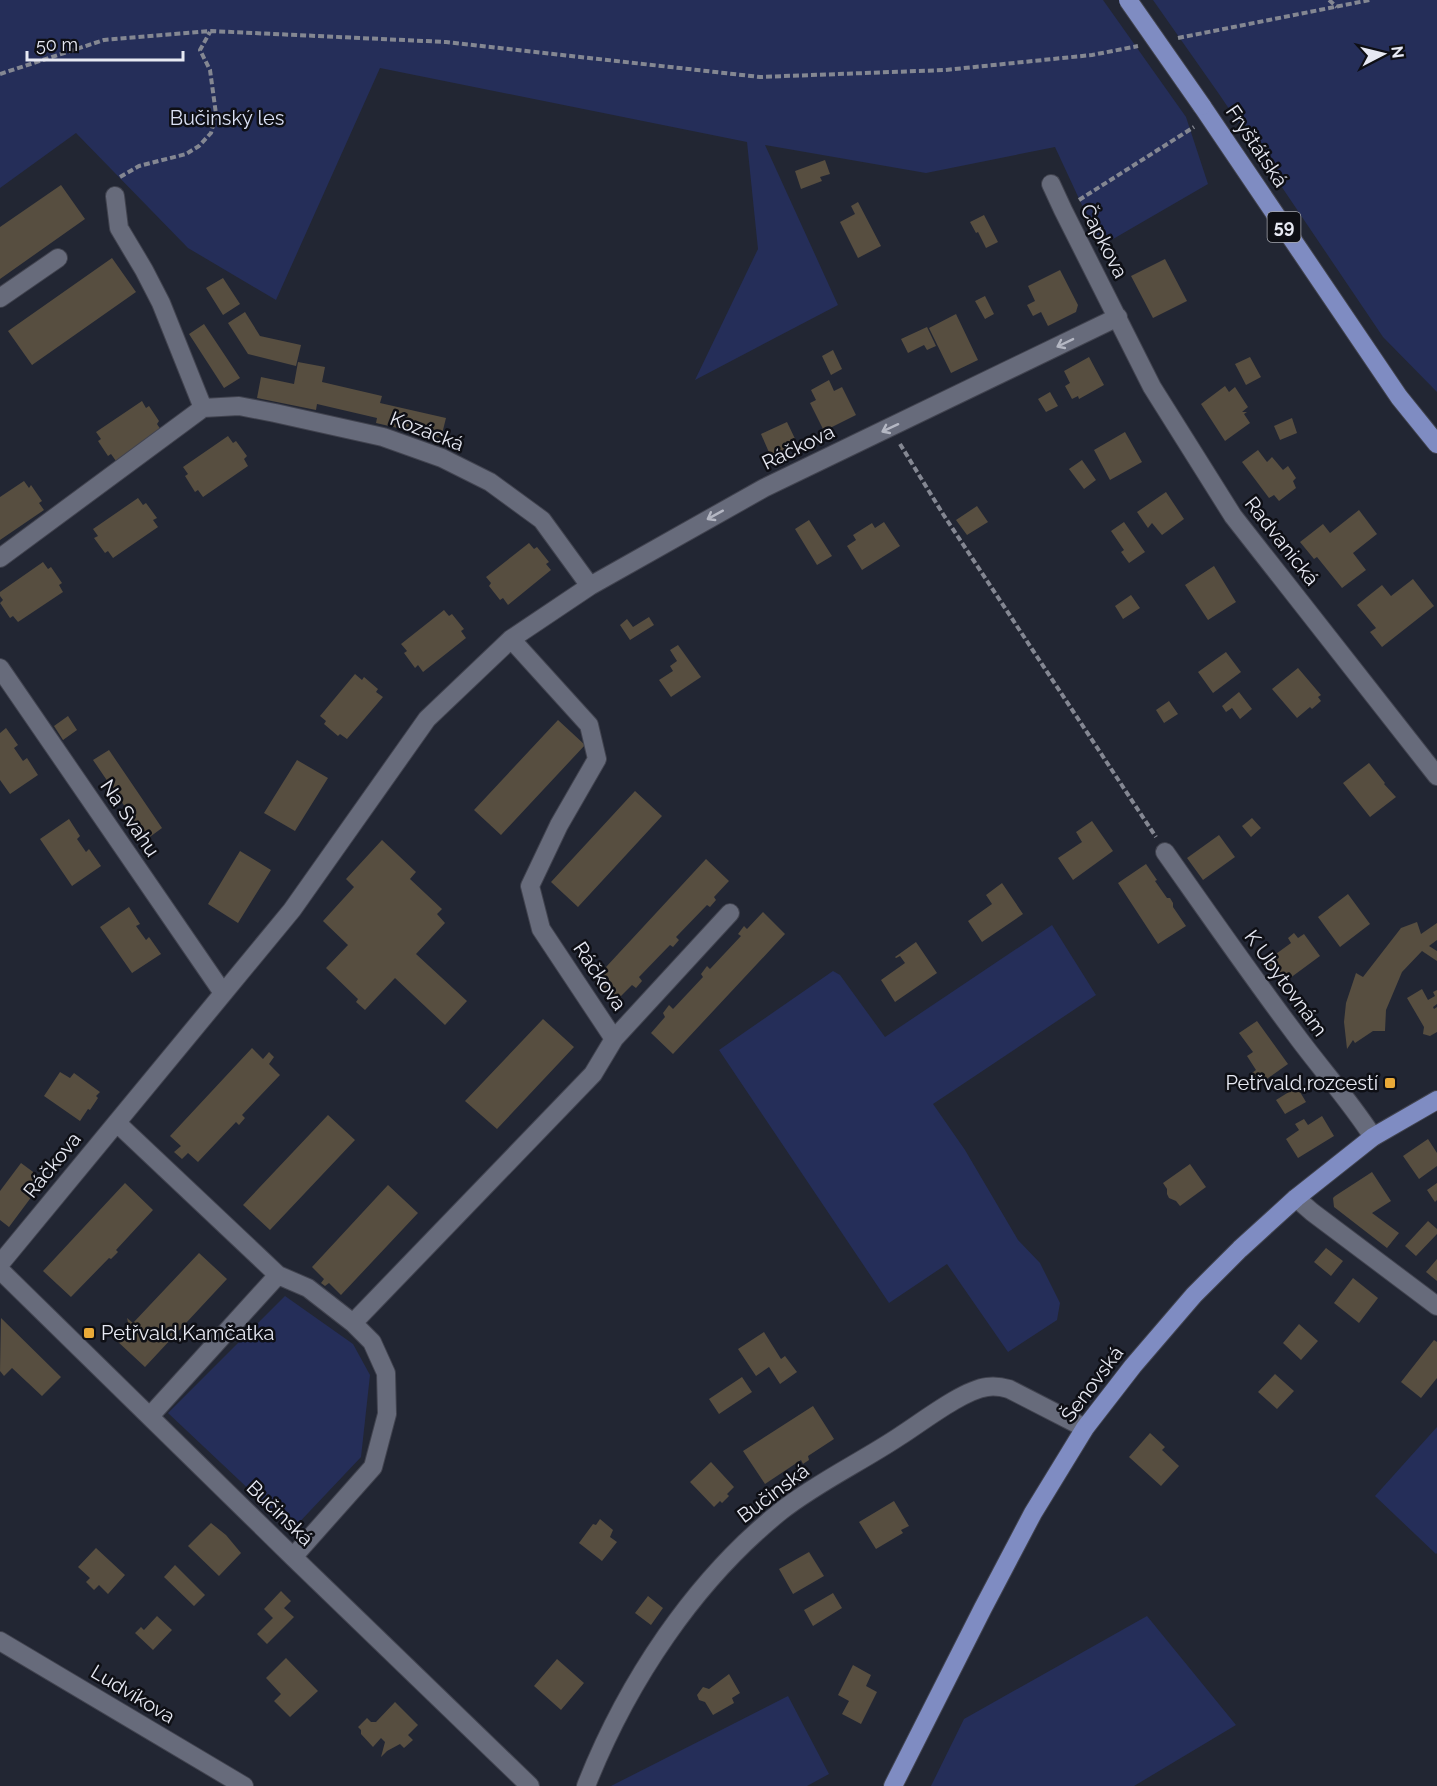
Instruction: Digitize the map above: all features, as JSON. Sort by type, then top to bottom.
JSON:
[{"type":"main road","name":"Fryštátská","points":[[1128,0],[1206,111],[1399,397],[1437,444]]},
{"type":"main road","name":"Šenovská","points":[[893,1786],[1034,1513],[1085,1428],[1148,1348],[1194,1295],[1296,1198],[1373,1137],[1437,1100]]},
{"type":"street","name":"Čapkova","points":[[1051,184],[1118,317]]},
{"type":"street","points":[[0,558],[204,408],[161,303],[118,228],[115,196]]},
{"type":"street","points":[[0,298],[58,258]]},
{"type":"street","name":"Ráčkova","points":[[0,1264],[292,910],[427,719],[511,639],[590,586],[764,488],[1118,317]]},
{"type":"street","name":"Radvanická","points":[[1118,317],[1152,387],[1233,516],[1437,776]]},
{"type":"street","name":"Kozácká","points":[[204,408],[239,406],[275,413],[383,437],[442,458],[490,482],[542,519],[590,586]]},
{"type":"street","name":"Ráčkova","points":[[353,1323],[593,1074],[614,1039],[541,929],[530,886],[559,825],[597,759],[589,725],[511,639]]},
{"type":"street","name":"Na Svahu","points":[[0,668],[223,993]]},
{"type":"street","name":"K Ubytovnám","points":[[1165,852],[1253,977],[1373,1137]]},
{"type":"street","points":[[614,1039],[730,914]]},
{"type":"street","points":[[117,1123],[278,1275],[308,1288],[353,1323],[372,1342],[386,1373],[387,1414],[373,1467],[293,1557]]},
{"type":"street","points":[[1296,1198],[1437,1306]]},
{"type":"street","name":"Bučinská","points":[[0,1269],[530,1786]]},
{"type":"street","points":[[150,1416],[278,1275]]},
{"type":"street","name":"Bučinská","points":[[586,1786],[632,1689],[680,1617],[713,1576],[740,1548],[801,1496],[876,1452],[956,1400],[981,1388],[995,1386],[1009,1389],[1085,1428]]},
{"type":"street","name":"Ludvíkova","points":[[0,1641],[244,1786]]},
{"type":"path","points":[[1329,0],[1337,7]]},
{"type":"path","points":[[1173,39],[1370,0]]},
{"type":"path","points":[[115,196],[120,176],[139,166],[186,154],[199,146],[211,133],[216,114],[212,81],[210,70],[200,50],[210,31]]},
{"type":"path","points":[[0,74],[104,40],[210,31],[446,42],[760,77],[945,70],[1092,55],[1138,46]]},
{"type":"path","points":[[1063,210],[1206,111]]},
{"type":"path","points":[[890,428],[1165,852]]},
{"type":"green space","name":"Bučinský les","points":[[0,0],[1103,0],[1186,117],[1208,184],[1101,246],[1055,147],[926,173],[765,145],[838,305],[695,380],[758,249],[747,142],[380,68],[276,300],[188,248],[76,133],[0,188]]},
{"type":"green space","points":[[1153,0],[1437,0],[1437,392],[1383,337]]},
{"type":"green space","points":[[1052,925],[1096,995],[933,1104],[965,1150],[1018,1240],[1040,1263],[1060,1303],[1057,1320],[1008,1352],[947,1264],[889,1303],[719,1050],[833,971],[840,975],[885,1037]]},
{"type":"green space","points":[[285,1296],[353,1344],[370,1375],[361,1457],[292,1530],[168,1413]]},
{"type":"green space","points":[[1437,1427],[1437,1553],[1436,1554],[1375,1496]]},
{"type":"green space","points":[[1147,1616],[1236,1725],[1134,1786],[931,1786],[964,1719]]},
{"type":"green space","points":[[788,1696],[829,1774],[807,1786],[611,1786]]},
{"type":"building","points":[[825,160],[830,174],[820,177],[822,181],[801,189],[795,171]]},
{"type":"building","points":[[61,185],[85,219],[0,279],[0,227]]},
{"type":"building","points":[[858,202],[881,246],[858,258],[840,222],[855,214],[851,206]]},
{"type":"building","points":[[984,215],[998,242],[986,248],[970,222]]},
{"type":"building","points":[[112,258],[136,292],[32,365],[8,331]]},
{"type":"building","points":[[1165,259],[1187,301],[1153,318],[1131,276]]},
{"type":"building","points":[[1060,270],[1078,305],[1076,312],[1048,326],[1041,312],[1033,316],[1027,305],[1035,301],[1028,286]]},
{"type":"building","points":[[223,278],[240,304],[223,315],[206,288]]},
{"type":"building","points":[[985,296],[994,314],[985,319],[975,301]]},
{"type":"building","points":[[245,312],[260,336],[301,345],[296,366],[248,354],[228,323]]},
{"type":"building","points":[[956,314],[978,360],[951,373],[929,328]]},
{"type":"building","points":[[204,324],[240,378],[224,388],[189,334]]},
{"type":"building","points":[[927,327],[936,346],[927,350],[924,345],[908,353],[901,339]]},
{"type":"building","points":[[833,350],[842,369],[831,375],[822,356]]},
{"type":"building","points":[[1089,357],[1104,385],[1079,399],[1078,396],[1072,399],[1065,386],[1070,383],[1064,371]]},
{"type":"building","points":[[1250,357],[1261,377],[1246,385],[1235,364]]},
{"type":"building","points":[[298,362],[325,367],[322,382],[382,396],[380,403],[446,418],[441,438],[376,423],[377,418],[317,404],[316,410],[257,398],[261,377],[294,384]]},
{"type":"building","points":[[829,380],[834,391],[842,387],[856,415],[824,431],[810,403],[816,400],[811,390]]},
{"type":"building","points":[[1225,386],[1229,392],[1235,387],[1248,407],[1242,412],[1247,412],[1244,414],[1250,423],[1225,441],[1201,404]]},
{"type":"building","points":[[1050,392],[1058,406],[1046,412],[1038,399]]},
{"type":"building","points":[[142,401],[146,408],[149,406],[159,421],[157,424],[161,430],[116,461],[111,454],[108,456],[98,441],[101,439],[96,432]]},
{"type":"building","points":[[1292,418],[1297,433],[1280,440],[1274,426]]},
{"type":"building","points":[[787,422],[798,445],[771,457],[761,434]]},
{"type":"building","points":[[1125,432],[1142,462],[1110,480],[1094,450]]},
{"type":"building","points":[[228,436],[233,443],[236,441],[247,456],[244,459],[248,466],[203,497],[198,490],[195,492],[185,476],[188,474],[183,467]]},
{"type":"building","points":[[1258,450],[1267,462],[1272,457],[1283,470],[1288,466],[1296,478],[1293,481],[1296,488],[1279,501],[1274,495],[1269,498],[1242,462]]},
{"type":"building","points":[[1082,460],[1096,480],[1084,489],[1069,469]]},
{"type":"building","points":[[24,481],[29,488],[31,485],[42,501],[39,503],[44,510],[0,540],[0,497]]},
{"type":"building","points":[[1166,492],[1184,519],[1162,535],[1152,523],[1148,528],[1137,512]]},
{"type":"building","points":[[138,498],[143,505],[146,503],[157,518],[153,520],[158,527],[113,558],[108,551],[105,553],[94,538],[98,536],[93,529]]},
{"type":"building","points":[[977,506],[988,522],[967,535],[956,520]]},
{"type":"building","points":[[1359,510],[1377,534],[1353,553],[1366,570],[1342,588],[1317,557],[1314,559],[1300,542],[1323,524],[1330,533]]},
{"type":"building","points":[[809,520],[832,556],[817,565],[795,529]]},
{"type":"building","points":[[884,522],[900,546],[862,570],[847,546],[856,540],[853,535],[872,523],[875,528]]},
{"type":"building","points":[[1124,522],[1145,552],[1129,563],[1121,552],[1124,550],[1111,531]]},
{"type":"building","points":[[529,543],[534,549],[537,547],[549,562],[546,564],[551,570],[508,605],[503,598],[500,600],[489,586],[491,583],[486,577]]},
{"type":"building","points":[[43,562],[48,569],[51,567],[62,583],[59,585],[63,592],[18,622],[13,616],[10,618],[0,603],[3,600],[0,592]]},
{"type":"building","points":[[1214,566],[1236,602],[1208,620],[1185,585]]},
{"type":"building","points":[[1413,579],[1434,606],[1382,647],[1370,632],[1376,628],[1357,605],[1382,585],[1391,596]]},
{"type":"building","points":[[1131,595],[1140,608],[1123,619],[1115,606]]},
{"type":"building","points":[[444,610],[449,616],[452,614],[464,629],[461,631],[466,638],[423,672],[418,665],[415,668],[404,653],[407,651],[401,644]]},
{"type":"building","points":[[649,617],[654,625],[630,640],[620,625],[627,619],[633,627]]},
{"type":"building","points":[[678,645],[701,677],[671,697],[659,680],[673,671],[670,666],[677,661],[670,650]]},
{"type":"building","points":[[1226,652],[1241,672],[1213,693],[1198,672]]},
{"type":"building","points":[[1298,668],[1321,695],[1318,697],[1321,701],[1297,718],[1272,689]]},
{"type":"building","points":[[355,674],[362,680],[364,677],[378,689],[376,692],[383,697],[347,739],[340,734],[338,736],[324,724],[326,721],[320,716]]},
{"type":"building","points":[[1239,692],[1252,709],[1240,719],[1232,708],[1226,712],[1222,706]]},
{"type":"building","points":[[1169,701],[1178,714],[1164,723],[1156,710]]},
{"type":"building","points":[[68,716],[77,730],[63,740],[54,726]]},
{"type":"building","points":[[558,720],[585,745],[501,835],[474,810]]},
{"type":"building","points":[[6,728],[18,745],[14,748],[23,761],[27,758],[38,775],[10,794],[0,780],[0,733]]},
{"type":"building","points":[[109,750],[162,828],[147,839],[93,760]]},
{"type":"building","points":[[297,760],[328,778],[295,831],[264,813]]},
{"type":"building","points":[[1369,763],[1396,797],[1370,817],[1343,783]]},
{"type":"building","points":[[635,791],[662,816],[578,907],[551,882]]},
{"type":"building","points":[[1252,818],[1261,828],[1251,837],[1242,826]]},
{"type":"building","points":[[69,819],[80,836],[77,839],[86,852],[89,849],[101,866],[72,886],[40,839]]},
{"type":"building","points":[[1092,821],[1113,851],[1073,880],[1058,858],[1082,842],[1076,832]]},
{"type":"building","points":[[1219,835],[1235,857],[1203,880],[1187,858]]},
{"type":"building","points":[[382,840],[416,872],[410,879],[442,909],[437,914],[445,923],[416,954],[467,1001],[445,1025],[395,978],[365,1010],[356,1002],[358,999],[326,968],[348,945],[323,921],[354,887],[346,879]]},
{"type":"building","points":[[240,851],[271,870],[238,923],[208,904]]},
{"type":"building","points":[[706,859],[729,881],[714,897],[716,900],[710,907],[707,905],[676,937],[679,940],[673,947],[670,945],[639,977],[642,981],[636,988],[632,985],[616,1001],[594,980]]},
{"type":"building","points":[[1146,864],[1186,926],[1158,944],[1118,883]]},
{"type":"building","points":[[1002,883],[1023,914],[982,942],[968,921],[992,904],[986,895]]},
{"type":"building","points":[[1348,894],[1370,924],[1340,947],[1318,917]]},
{"type":"building","points":[[129,907],[140,924],[136,926],[146,940],[149,937],[161,954],[132,973],[100,927]]},
{"type":"building","points":[[763,912],[785,934],[673,1054],[651,1033],[665,1017],[663,1013],[669,1005],[673,1009],[703,977],[701,974],[707,966],[710,969],[741,936],[738,934],[744,926],[747,929]]},
{"type":"building","points":[[1417,922],[1421,934],[1437,923],[1437,940],[1429,946],[1437,951],[1437,961],[1422,951],[1402,972],[1386,1010],[1385,1031],[1373,1031],[1355,1043],[1353,1040],[1347,1049],[1344,1022],[1346,1003],[1356,973],[1363,977],[1401,928]]},
{"type":"building","points":[[1294,933],[1298,938],[1304,934],[1320,956],[1282,984],[1265,962],[1291,943],[1288,938]]},
{"type":"building","points":[[916,942],[937,973],[895,1002],[881,980],[905,963],[900,956],[895,957]]},
{"type":"building","points":[[1422,989],[1428,1000],[1435,996],[1433,992],[1437,990],[1437,1004],[1433,1007],[1434,1009],[1437,1007],[1437,1032],[1430,1036],[1423,1034],[1424,1027],[1407,998]]},
{"type":"building","points":[[543,1019],[574,1047],[497,1129],[465,1101]]},
{"type":"building","points":[[1257,1021],[1288,1064],[1250,1091],[1248,1087],[1254,1082],[1249,1075],[1256,1070],[1247,1056],[1253,1052],[1239,1033]]},
{"type":"building","points":[[252,1048],[263,1059],[269,1052],[274,1057],[269,1064],[280,1075],[242,1115],[245,1118],[239,1125],[236,1122],[198,1162],[188,1153],[182,1159],[174,1152],[181,1146],[170,1136]]},
{"type":"building","points":[[60,1072],[70,1078],[74,1073],[100,1092],[90,1110],[88,1109],[80,1121],[44,1096]]},
{"type":"building","points":[[1297,1087],[1306,1102],[1285,1114],[1276,1100]]},
{"type":"building","points":[[328,1115],[355,1140],[270,1230],[243,1205]]},
{"type":"building","points":[[1322,1116],[1334,1136],[1298,1158],[1286,1139],[1299,1130],[1295,1124],[1304,1119],[1308,1125]]},
{"type":"building","points":[[1428,1139],[1437,1153],[1437,1166],[1419,1179],[1403,1156]]},
{"type":"building","points":[[21,1163],[44,1180],[9,1227],[0,1220],[0,1191]]},
{"type":"building","points":[[1190,1164],[1206,1187],[1180,1206],[1169,1198],[1163,1183]]},
{"type":"building","points":[[1372,1172],[1391,1201],[1372,1213],[1399,1233],[1387,1248],[1334,1207],[1333,1198],[1335,1196]]},
{"type":"building","points":[[125,1183],[153,1210],[116,1250],[118,1252],[111,1259],[109,1258],[71,1297],[43,1271]]},
{"type":"building","points":[[1437,1183],[1437,1200],[1435,1202],[1427,1190]]},
{"type":"building","points":[[388,1185],[418,1213],[341,1295],[329,1283],[325,1286],[321,1283],[324,1279],[312,1267]]},
{"type":"building","points":[[1428,1221],[1437,1229],[1437,1234],[1416,1256],[1405,1246]]},
{"type":"building","points":[[1326,1248],[1343,1261],[1331,1276],[1314,1262]]},
{"type":"building","points":[[199,1253],[227,1279],[145,1367],[117,1341],[129,1327],[127,1318],[133,1323]]},
{"type":"building","points":[[1437,1259],[1437,1281],[1426,1272]]},
{"type":"building","points":[[1353,1278],[1378,1298],[1359,1323],[1334,1303]]},
{"type":"building","points":[[1,1318],[61,1377],[42,1396],[12,1368],[4,1376],[0,1371]]},
{"type":"building","points":[[1299,1324],[1318,1341],[1301,1360],[1283,1343]]},
{"type":"building","points":[[764,1332],[781,1359],[785,1356],[797,1372],[780,1384],[769,1367],[756,1376],[738,1349]]},
{"type":"building","points":[[1434,1340],[1437,1342],[1437,1378],[1421,1398],[1401,1382]]},
{"type":"building","points":[[1275,1374],[1294,1391],[1277,1409],[1258,1392]]},
{"type":"building","points":[[742,1377],[752,1392],[719,1414],[709,1399]]},
{"type":"building","points":[[813,1406],[834,1439],[808,1456],[809,1460],[803,1464],[801,1460],[765,1484],[743,1451]]},
{"type":"building","points":[[1150,1433],[1165,1447],[1162,1450],[1179,1466],[1161,1486],[1129,1457]]},
{"type":"building","points":[[711,1462],[734,1487],[722,1503],[720,1501],[714,1507],[690,1482]]},
{"type":"building","points":[[894,1501],[909,1526],[901,1530],[903,1533],[876,1549],[859,1522]]},
{"type":"building","points":[[600,1519],[613,1530],[610,1537],[617,1542],[602,1561],[579,1543],[593,1524],[596,1525]]},
{"type":"building","points":[[211,1523],[226,1535],[241,1553],[219,1576],[188,1546]]},
{"type":"building","points":[[96,1548],[125,1575],[108,1594],[99,1585],[94,1590],[86,1582],[90,1578],[78,1567]]},
{"type":"building","points":[[809,1552],[824,1576],[793,1594],[779,1569]]},
{"type":"building","points":[[175,1565],[205,1595],[194,1606],[164,1577]]},
{"type":"building","points":[[281,1591],[291,1601],[284,1608],[294,1617],[267,1644],[257,1634],[273,1618],[264,1609]]},
{"type":"building","points":[[833,1593],[842,1608],[813,1626],[804,1610]]},
{"type":"building","points":[[648,1596],[663,1608],[651,1625],[635,1613]]},
{"type":"building","points":[[157,1616],[172,1630],[153,1650],[135,1633],[141,1627],[144,1630]]},
{"type":"building","points":[[286,1658],[318,1691],[290,1717],[274,1701],[281,1694],[266,1678]]},
{"type":"building","points":[[557,1659],[584,1683],[561,1710],[534,1686]]},
{"type":"building","points":[[853,1665],[871,1675],[866,1686],[877,1692],[861,1724],[842,1714],[849,1701],[838,1695]]},
{"type":"building","points":[[729,1674],[740,1693],[732,1698],[734,1703],[713,1715],[705,1702],[699,1700],[697,1695],[703,1687],[709,1689]]},
{"type":"building","points":[[395,1702],[418,1725],[408,1735],[413,1740],[404,1748],[400,1744],[381,1757],[385,1742],[381,1738],[373,1747],[358,1727],[367,1718],[371,1722],[376,1722]]},
{"type":"place","name":"Petřvald,rozcestí","points":[[1390,1083]]},
{"type":"place","name":"Petřvald,Kamčatka","points":[[89,1333]]}]
